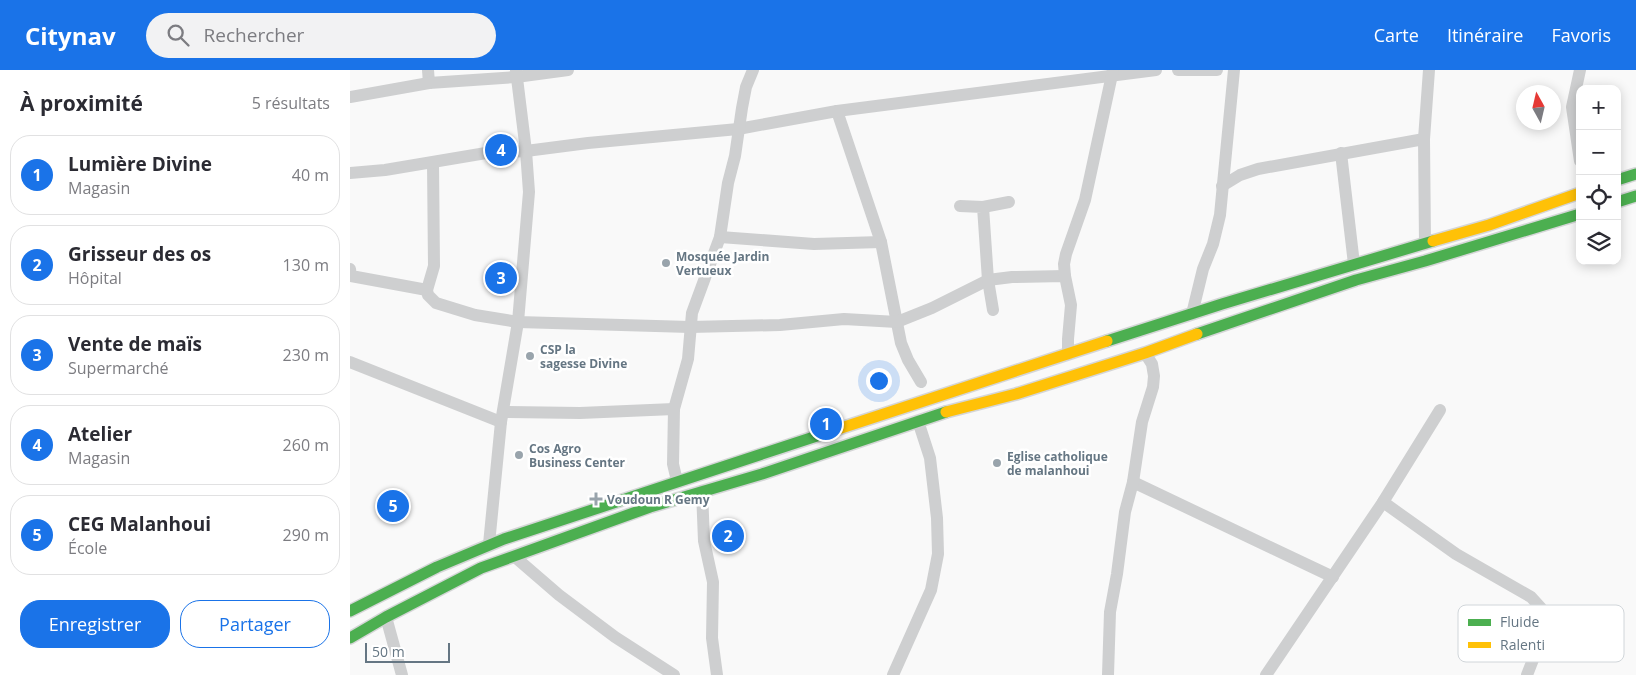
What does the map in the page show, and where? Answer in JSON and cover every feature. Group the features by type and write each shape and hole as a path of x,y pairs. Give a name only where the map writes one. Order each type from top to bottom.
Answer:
{"main road":[{"path":"1621,179 1636,174"},
{"path":"350,611 445,562 489,544 676,481 1192,314 1489,225 1576,194"},
{"path":"1621,201 1636,196"},
{"path":"350,638 462,576 650,507 818,456 918,421 1016,394 1146,354 1187,337 1356,280 1576,215"}],"street":[{"path":"428,70 429,83"},
{"path":"350,96 429,83 568,70"},
{"path":"676,481 673,464 674,409 688,359 692,313 720,237 746,87 753,70"},
{"path":"350,172 385,170 486,153 526,151 588,143 738,129 837,111 1113,72 1156,70"},
{"path":"1178,70 1218,70"},
{"path":"1192,314 1203,268 1220,215 1234,70"},
{"path":"1425,244 1424,139 1429,70"},
{"path":"1576,134 1572,106 1580,70"},
{"path":"1068,354 1071,305 1064,264 1085,200 1113,72"},
{"path":"489,544 503,417 518,322 530,192 516,74"},
{"path":"837,111 881,242 901,343 920,382"},
{"path":"1222,186 1240,175 1258,169 1424,139"},
{"path":"1341,153 1354,264"},
{"path":"433,163 434,266 427,290 431,299 436,303 475,315 518,322 690,327 780,325 844,319 896,322 932,308 988,280 1012,277 1065,276"},
{"path":"960,206 983,207 1009,202"},
{"path":"983,207 988,280 993,310"},
{"path":"720,237 814,244 881,242"},
{"path":"350,274 427,290"},
{"path":"1108,675 1110,612 1125,512 1133,482 1142,422 1153,387 1152,364 1146,354"},
{"path":"350,362 503,417 674,409"},
{"path":"1266,675 1383,502 1440,410"},
{"path":"893,675 931,590 938,554 937,518 930,458 918,421"},
{"path":"1133,482 1333,577"},
{"path":"702,491 704,541 713,582 712,638 717,675"},
{"path":"1383,502 1456,554 1531,597 1538,605"},
{"path":"515,557 559,596 615,638 674,675"},
{"path":"386,617 402,675"},
{"path":"1527,675 1532,662"}],"traffic: fast":[{"path":"1621,179 1636,174"},
{"path":"1621,201 1636,196"},
{"path":"1197,334 1356,280 1576,215"},
{"path":"1107,341 1222,304 1433,241"},
{"path":"350,638 386,617 481,568 650,507 762,474 946,412"},
{"path":"350,611 437,567 504,539 829,432"}],"traffic: slow":[{"path":"1433,241 1489,225 1576,194"},
{"path":"946,412 1016,394 1145,353 1197,334"},
{"path":"829,432 1107,341"}],"place":[{"name":"Atelier","path":"501,150"},
{"name":"Mosquée Jardin Vertueux","path":"666,263"},
{"name":"Vente de maïs","path":"501,278"},
{"name":"CSP la sagesse Divine","path":"530,356"},
{"name":"Lumière Divine","path":"826,424"},
{"name":"Cos Agro Business Center","path":"519,455"},
{"name":"Eglise catholique de malanhoui","path":"997,463"},
{"name":"Voudoun R Gemy","path":"596,499"},
{"name":"CEG Malanhoui","path":"393,506"},
{"name":"Grisseur des os","path":"728,536"}]}
